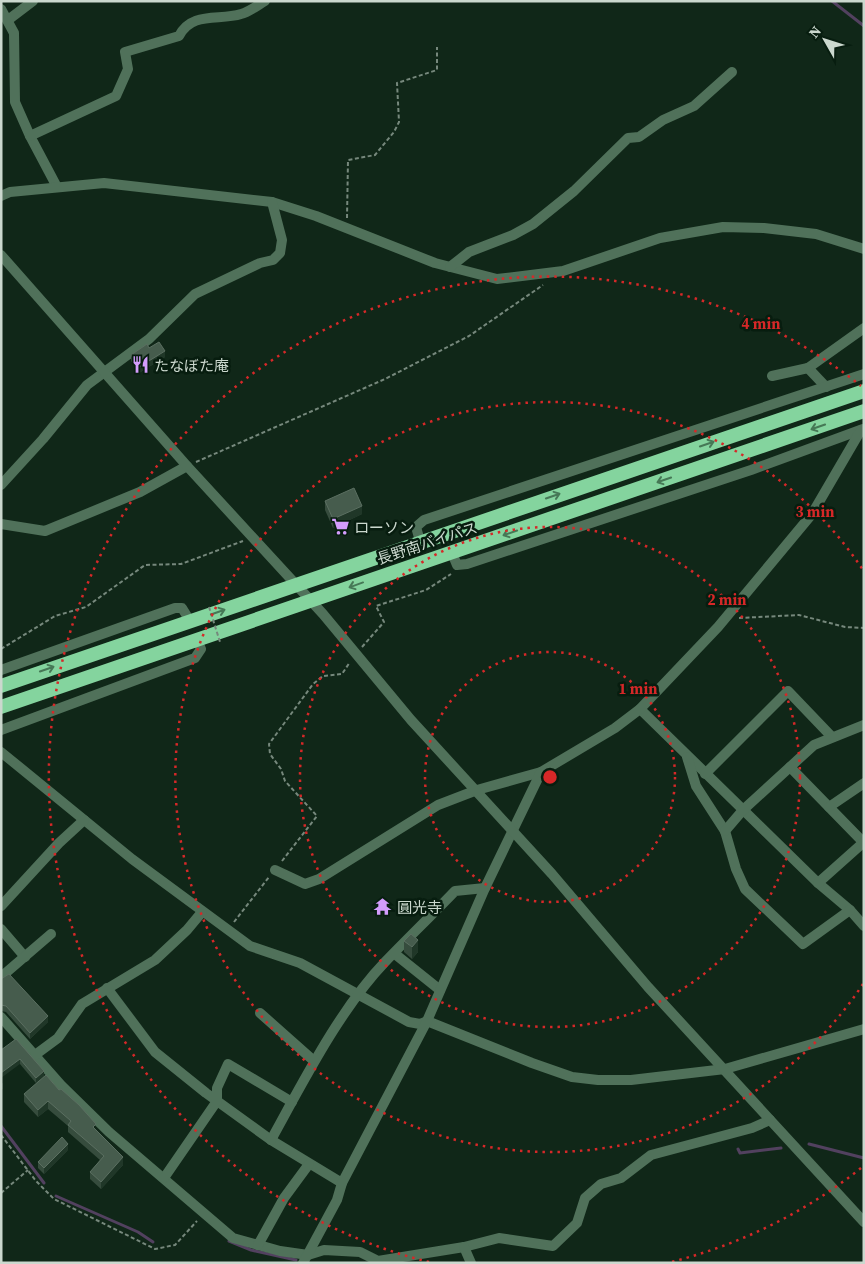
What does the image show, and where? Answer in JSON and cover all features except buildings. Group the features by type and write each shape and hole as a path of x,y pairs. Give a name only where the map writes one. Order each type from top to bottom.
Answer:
{"highway":[{"name":"長野南バイパス","path":"1,686 420,541 864,391"},
{"name":"長野南バイパス","path":"1,707 310,601 454,559 745,452 864,411"}],"street":[{"path":"8,20 34,1"},
{"path":"30,136 116,96 128,69 125,52 179,36 184,26 195,20 242,14 265,1"},
{"path":"1,8 14,33 16,102 30,136 58,186"},
{"path":"450,267 468,252 513,235 533,224 574,191 628,138 639,137 663,120 694,106 732,72"},
{"path":"1,196 10,192 58,186 104,184 272,202 346,227 435,263 497,279 535,276 563,271 660,238 723,228 764,228 816,234 864,249"},
{"path":"1,485 43,440 88,385 104,371 149,339 195,294 260,263 273,260 280,253 282,240 272,202"},
{"path":"1,255 187,466 296,585 411,720 477,790 648,987 864,1222"},
{"path":"772,376 808,368 864,325"},
{"path":"808,368 826,387"},
{"path":"420,541 416,527 424,520 864,374"},
{"path":"732,418 737,434"},
{"path":"454,559 467,564 751,470 862,429"},
{"path":"275,870 305,884 319,879 438,805 477,790 541,772 616,728 640,709 726,618 812,514 862,429"},
{"path":"745,452 751,470"},
{"path":"1,524 45,531 140,492 187,466"},
{"path":"1,670 175,608 182,608 190,622"},
{"path":"1,730 195,658 201,649 197,640"},
{"path":"705,774 788,691 832,737"},
{"path":"640,709 818,883 850,910 864,926"},
{"path":"725,830 743,810 814,745 864,725"},
{"path":"1,752 132,859 250,946 300,964 408,1022 420,1024 427,1021 572,1077 598,1080 631,1080 725,1069 864,1029"},
{"path":"686,754 696,786 725,830 736,869 746,889 803,944 850,910"},
{"path":"790,767 863,843 818,883"},
{"path":"305,1259 337,1200 342,1183 427,1021 485,888 514,832 541,772"},
{"path":"829,807 864,783"},
{"path":"1,906 59,843 84,820"},
{"path":"271,1140 314,1062 359,995 385,962 395,954 455,891 485,888"},
{"path":"35,1055 58,1038 82,1004 155,960 187,930 202,912"},
{"path":"1,929 25,957"},
{"path":"1,977 50,934"},
{"path":"395,954 440,990"},
{"path":"107,988 155,1052 217,1101 271,1140 342,1183"},
{"path":"260,1013 314,1062"},
{"path":"1,1018 61,1085 109,1132 233,1238 305,1259 324,1250 360,1252 378,1261 464,1247 499,1238 553,1246 577,1222 585,1198 601,1184 621,1178 651,1155 752,1128 770,1120"},
{"path":"164,1178 217,1101 217,1088 228,1064 292,1102"},
{"path":"258,1245 284,1198 309,1164"},
{"path":"464,1247 471,1263"}],"path":[{"path":"346,227 348,160 375,155 382,148 399,122 397,82 437,70 437,47"},
{"path":"187,466 385,379 469,336 547,282"},
{"path":"1,650 56,616 86,607 145,565 181,564 252,538"},
{"path":"228,930 317,816 285,781 282,770 270,754 269,744 313,684 323,676 342,674 355,655 384,622 376,606 426,590 449,577 454,559"},
{"path":"209,607 220,642"},
{"path":"726,618 799,615 845,627 864,628"},
{"path":"1,1135 28,1170 54,1199 155,1249 175,1245 203,1214"},
{"path":"1,1193 28,1170"}],"waterway":[{"path":"832,1 864,26"},
{"path":"1,1126 44,1183"},
{"path":"809,1144 864,1158"},
{"path":"738,1149 740,1153 781,1148"},
{"path":"56,1196 138,1232 153,1242"},
{"path":"229,1241 251,1250 296,1260"}],"place":[{"name":"たなぼた庵","path":"140,365"},
{"name":"ローソン","path":"340,527"},
{"name":"圓光寺","path":"383,907"}]}
